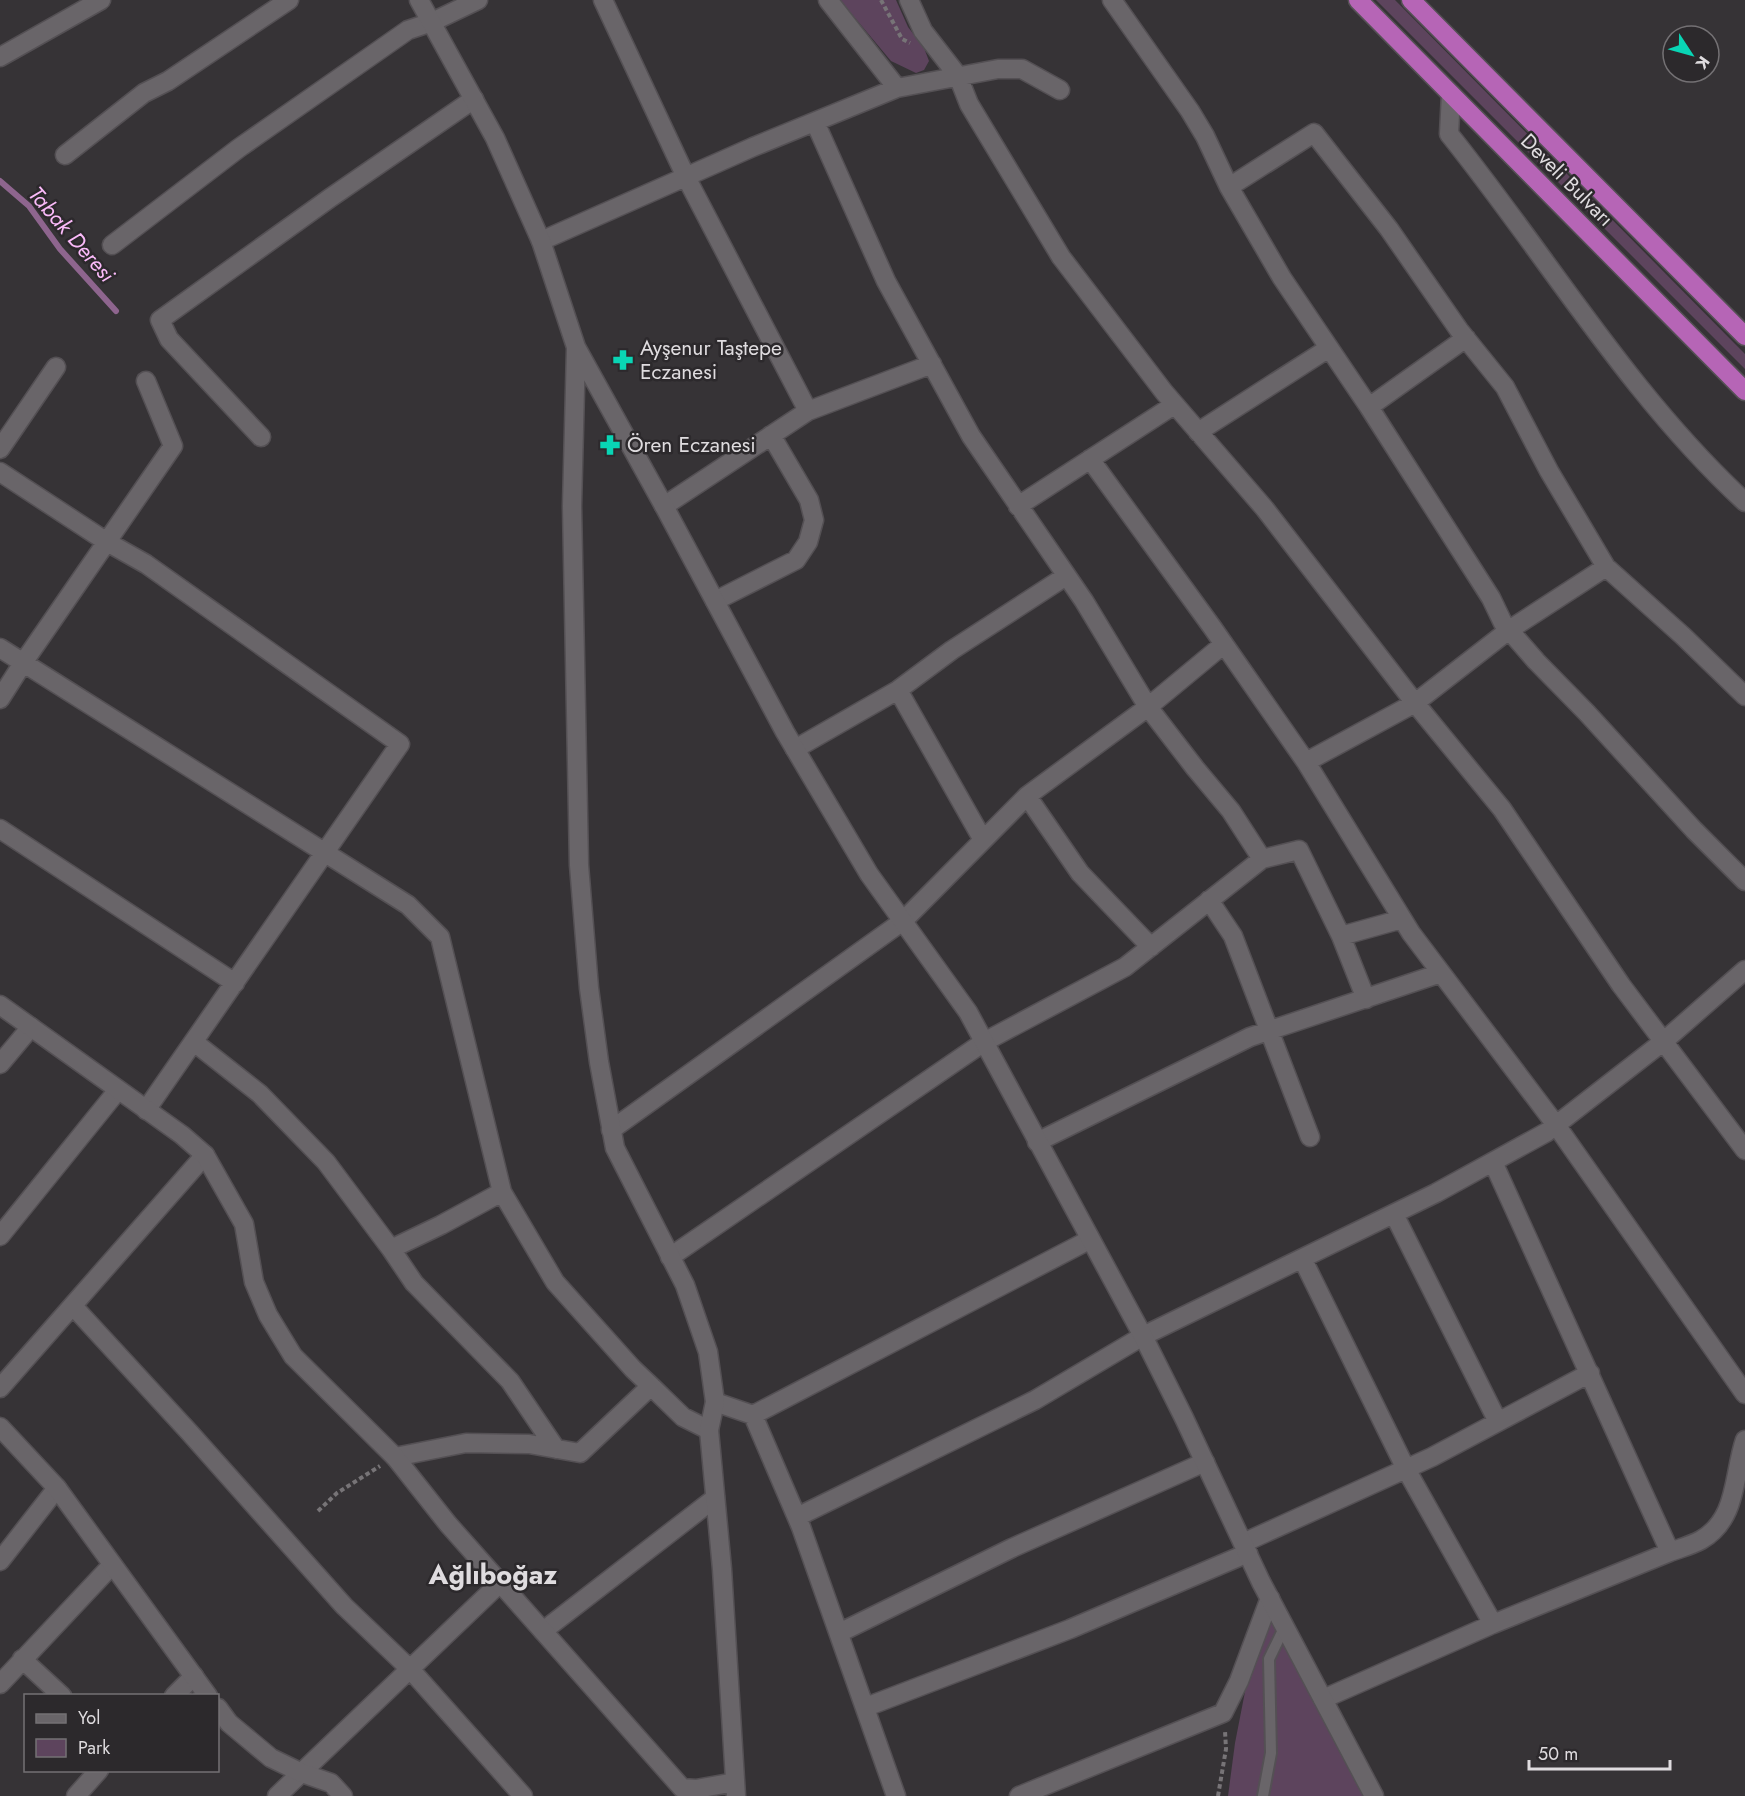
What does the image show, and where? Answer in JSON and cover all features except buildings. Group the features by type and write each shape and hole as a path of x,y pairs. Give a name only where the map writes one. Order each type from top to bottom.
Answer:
{"highway":[{"name":"Develi Bulvarı","path":"1358,0 1745,391"},
{"name":"Develi Bulvarı","path":"1411,0 1745,336"}],"street":[{"path":"0,57 101,0"},
{"path":"65,155 144,93 168,81 290,0"},
{"path":"419,0 495,138 541,241 576,347 795,749 869,874 968,1012 1089,1240 1143,1336 1270,1598 1374,1796"},
{"path":"112,245 239,148 408,30 432,22 478,0"},
{"path":"603,0 686,177 808,411"},
{"path":"828,0 897,88"},
{"path":"909,0 923,31 958,76 969,104 1061,257 1174,405 1265,509 1415,703 1502,809 1622,985 1745,1150"},
{"path":"1112,0 1190,111 1205,136 1229,187 1282,278 1369,406 1491,598 1503,623 1694,830 1745,881"},
{"path":"541,241 897,88 999,69 1022,69 1060,90"},
{"path":"1451,94 1449,134 1496,193 1624,369 1716,476 1745,502"},
{"path":"261,436 169,339 160,320 330,198 474,99"},
{"path":"815,122 886,281 971,436 1066,576 1148,708 1231,811 1262,859"},
{"path":"1229,187 1314,133 1389,229 1466,338 1505,387 1550,471 1606,567 1683,636 1745,696"},
{"path":"1369,406 1466,338"},
{"path":"0,1005 205,1155 244,1224 254,1282 268,1315 293,1356 395,1457 448,1524 543,1631 676,1792 696,1789 736,1789 722,1569 709,1430 715,1402 708,1352 685,1285 615,1148 599,1062 590,988 579,865 572,506 576,347"},
{"path":"1198,432 1329,348"},
{"path":"664,506 808,411 932,364"},
{"path":"0,449 56,367"},
{"path":"0,699 173,446 146,381"},
{"path":"1018,506 1174,405"},
{"path":"715,601 796,560 808,542 814,520 810,500 771,435"},
{"path":"1090,459 1224,644 1305,762 1402,919 1556,1125 1745,1394"},
{"path":"0,472 107,543 146,564 400,744 146,1110"},
{"path":"1305,762 1415,703 1509,630 1606,567"},
{"path":"795,749 898,690 952,650 1066,576"},
{"path":"611,1130 903,921 1027,796 1148,708 1224,644"},
{"path":"0,648 408,905 425,920 440,938 502,1192 555,1282 651,1386 683,1417 709,1430"},
{"path":"898,690 983,840"},
{"path":"1027,796 1080,873 1151,946"},
{"path":"0,829 235,983"},
{"path":"670,1257 984,1042 1125,967 1262,859 1299,850 1341,936 1366,999"},
{"path":"1209,900 1233,936 1310,1137"},
{"path":"1341,936 1402,919"},
{"path":"797,1517 1035,1400 1143,1336 1394,1214 1556,1125 1664,1041 1745,970"},
{"path":"1037,1142 1250,1037 1441,973"},
{"path":"0,1064 31,1027"},
{"path":"194,1042 260,1094 326,1162 414,1283 510,1381 556,1449"},
{"path":"0,1236 118,1090"},
{"path":"0,1389 205,1155"},
{"path":"1493,1161 1670,1552"},
{"path":"391,1249 502,1192"},
{"path":"1394,1214 1498,1422"},
{"path":"715,1402 753,1415 1089,1240"},
{"path":"1303,1260 1406,1469 1493,1624"},
{"path":"73,1306 344,1606 410,1669 523,1796"},
{"path":"866,1707 1070,1629 1246,1548 1406,1469 1590,1373"},
{"path":"395,1457 466,1443 529,1444 580,1453 651,1386"},
{"path":"753,1415 797,1517 896,1796"},
{"path":"0,1427 57,1488 207,1694"},
{"path":"1323,1699 1493,1624 1702,1540 1723,1519 1732,1500 1745,1440"},
{"path":"839,1633 1012,1548 1205,1462"},
{"path":"0,1561 57,1488"},
{"path":"543,1631 715,1498"},
{"path":"0,1684 112,1565"},
{"path":"277,1796 500,1583"},
{"path":"1019,1796 1223,1713 1239,1681 1270,1598"},
{"path":"22,1659 61,1694"},
{"path":"175,1694 194,1676"},
{"path":"219,1709 229,1723 272,1758 302,1773 332,1783 343,1796"},
{"path":"76,1796 97,1772"}],"lane":[{"path":"1263,1796 1271,1754 1269,1659 1285,1626"}],"path":[{"path":"318,1511 337,1493 395,1457"},
{"path":"1218,1796 1226,1749 1223,1713"}],"green space":[{"path":"840,0 896,0 908,27 924,48 929,61 924,70 916,73 891,61"},
{"path":"1376,0 1395,0 1745,354 1745,369"},
{"path":"1271,1620 1364,1796 1228,1796 1235,1743 1251,1661"}],"waterway":[{"name":"Tabak Deresi","path":"0,181 29,206 60,249 116,311"}],"place":[{"name":"Ayşenur Taştepe Eczanesi","path":"623,360"},
{"name":"Ören Eczanesi","path":"610,445"}],"district":[{"name":"Ağlıboğaz","path":"493,1575"}]}
